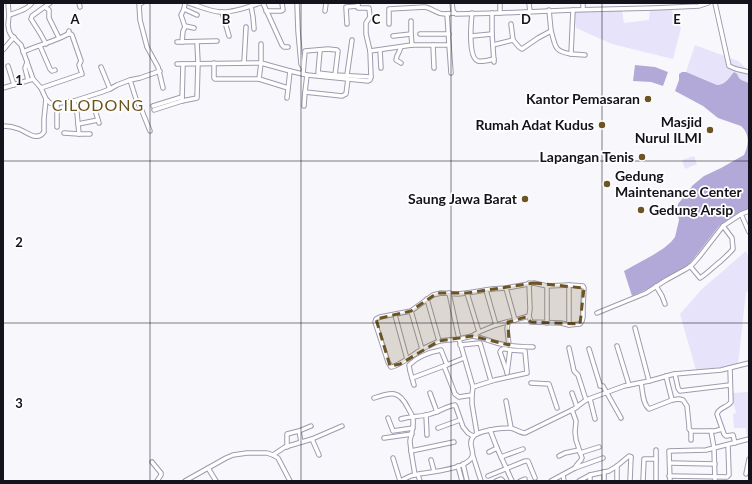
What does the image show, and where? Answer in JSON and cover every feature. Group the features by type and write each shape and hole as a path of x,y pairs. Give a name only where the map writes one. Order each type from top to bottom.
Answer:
{"street":[{"path":"8,3 7,18 10,33 20,43 33,79 41,88 46,99 50,103 57,104 74,101 110,89 130,80 160,71"},
{"path":"7,18 30,6 32,3"},
{"path":"46,44 31,19 32,16 50,3"},
{"path":"182,42 184,26 181,15 184,10 185,3"},
{"path":"189,3 222,12 260,3"},
{"path":"263,3 282,45 284,47 288,47"},
{"path":"266,11 282,11 282,3"},
{"path":"297,3 301,64 305,74 304,106"},
{"path":"325,11 326,3"},
{"path":"452,3 454,13"},
{"path":"500,3 500,13"},
{"path":"529,3 530,12"},
{"path":"583,3 583,9"},
{"path":"614,3 614,9"},
{"path":"639,3 639,8"},
{"path":"654,3 654,8"},
{"path":"389,24 388,8 425,7 442,15 454,13 472,14 549,10 699,6 708,3"},
{"path":"715,3 730,66 749,72"},
{"path":"140,4 140,20 147,47 160,71 163,88"},
{"path":"177,64 261,63 305,74 371,77 370,51 366,29 366,23 370,17 369,8 358,8 358,4 346,7 347,24"},
{"path":"251,6 254,29"},
{"path":"45,7 48,10 49,18 59,38"},
{"path":"184,10 197,15"},
{"path":"549,10 551,31 558,49 571,54 585,55"},
{"path":"571,54 573,10"},
{"path":"222,12 229,36"},
{"path":"472,14 472,52 475,58 480,62 494,61 492,13"},
{"path":"447,14 451,73"},
{"path":"411,21 412,45"},
{"path":"512,24 513,40 519,47 522,48 551,31"},
{"path":"184,26 194,28"},
{"path":"244,63 246,27"},
{"path":"23,52 46,44 69,32 72,35 82,61 79,64 82,75 41,88"},
{"path":"393,36 411,34"},
{"path":"420,34 449,34"},
{"path":"471,36 492,34"},
{"path":"3,50 14,37"},
{"path":"305,92 342,96 346,94 352,40"},
{"path":"493,45 513,40"},
{"path":"177,42 217,41"},
{"path":"154,108 182,99 197,98 197,42"},
{"path":"259,79 261,44"},
{"path":"370,51 412,45 449,45"},
{"path":"433,45 434,68"},
{"path":"40,46 50,69 52,71 55,70"},
{"path":"401,47 396,60 401,63"},
{"path":"303,67 305,51 328,49 338,51 336,75"},
{"path":"320,50 318,73 348,77"},
{"path":"380,50 381,68"},
{"path":"27,62 25,68 28,80"},
{"path":"214,63 215,79 259,79 288,88"},
{"path":"182,99 183,64"},
{"path":"8,66 14,85"},
{"path":"101,67 110,89"},
{"path":"287,98 290,71"},
{"path":"3,88 33,79"},
{"path":"130,80 136,100 150,131"},
{"path":"3,126 19,129 28,135 34,136 44,134 46,99"},
{"path":"74,101 79,134"},
{"path":"57,104 57,127"},
{"path":"78,124 99,121 95,110"},
{"path":"64,133 90,134"},
{"path":"597,313 646,293 690,266 699,257 723,226 741,214 749,211"},
{"path":"741,214 749,232"},
{"path":"690,266 700,278 710,272 733,249 732,238 723,226"},
{"path":"529,316 496,325 472,336 439,341 422,349 393,367 390,366 375,322 376,319 380,317 411,311 436,293 468,294 486,290 506,288 530,283 534,283 547,286 583,286 582,323 579,325 569,325 531,322 529,316 530,283"},
{"path":"569,285 569,325"},
{"path":"547,286 547,323"},
{"path":"656,286 665,304"},
{"path":"506,288 515,320"},
{"path":"486,290 496,325"},
{"path":"449,293 458,339 473,387 472,404 475,435 471,442 473,456 481,481"},
{"path":"468,294 479,332"},
{"path":"427,299 439,341"},
{"path":"411,311 422,349"},
{"path":"395,315 407,359"},
{"path":"508,322 507,329 509,345"},
{"path":"635,328 649,381"},
{"path":"472,336 496,343 533,347"},
{"path":"460,345 480,343 491,381"},
{"path":"617,346 629,385"},
{"path":"569,348 574,371 578,375 594,419"},
{"path":"590,349 600,385 604,386 608,392 621,418"},
{"path":"414,385 409,365 417,358 431,352 442,350 455,394 458,397 472,395"},
{"path":"473,387 508,375 526,373 525,351 501,350 500,352 508,375"},
{"path":"508,375 510,350"},
{"path":"412,378 464,358"},
{"path":"401,419 426,415 455,405 460,420 466,431 475,435 490,430 507,428 525,433 572,410 588,400 617,388 675,374 730,368 749,362"},
{"path":"730,368 730,403 717,414 725,435 733,435 735,443"},
{"path":"675,374 680,391 730,385"},
{"path":"666,376 672,400"},
{"path":"531,383 549,384 557,408"},
{"path":"641,383 644,400 649,409 672,400 682,400 687,406 691,440"},
{"path":"430,392 437,412"},
{"path":"572,393 577,407"},
{"path":"374,398 386,394 397,394 400,395 406,405 412,417 412,434 410,441 411,451 420,481"},
{"path":"506,400 511,428"},
{"path":"551,481 575,467 582,458 575,432 576,421 572,410"},
{"path":"426,415 426,435"},
{"path":"388,418 393,432 412,428"},
{"path":"438,428 460,420"},
{"path":"288,446 287,434 311,426"},
{"path":"274,455 288,446 312,439 342,426"},
{"path":"691,431 715,431 722,429"},
{"path":"490,430 512,481"},
{"path":"299,431 301,442"},
{"path":"711,431 715,464 715,479"},
{"path":"384,438 412,434"},
{"path":"312,439 319,455"},
{"path":"670,481 669,451 706,450 713,445 728,445 749,440"},
{"path":"411,451 454,442"},
{"path":"669,476 715,479 728,476 728,445"},
{"path":"559,456 565,453 580,452 599,447"},
{"path":"489,452 497,448"},
{"path":"501,457 523,449"},
{"path":"656,450 656,481"},
{"path":"185,481 230,456 241,453 267,453 274,455 280,462 290,481"},
{"path":"393,458 400,481 417,475 458,466 468,462 473,456"},
{"path":"579,481 590,475 604,472 617,466 630,456 630,481"},
{"path":"575,467 603,458"},
{"path":"643,481 644,459 656,459"},
{"path":"746,474 749,459"},
{"path":"431,460 434,471"},
{"path":"488,476 528,461 535,478"},
{"path":"152,462 161,473 157,481"},
{"path":"670,463 715,464"},
{"path":"463,464 467,481"},
{"path":"458,466 462,481"},
{"path":"617,466 617,481"},
{"path":"208,468 216,481"},
{"path":"604,472 604,481"},
{"path":"563,475 564,481"},
{"path":"590,475 590,481"},
{"path":"496,481 501,479 503,481"},
{"path":"520,481 525,479"}],"highlighted area":[{"path":"534,283 584,288 580,324 531,322 526,317 508,322 509,345 472,336 439,341 400,364 390,366 376,319 411,311 437,293 467,293"}],"shaded area":[{"path":"650,8 671,9 681,28 673,59 612,44 576,28 574,12 622,10 624,23 649,20"},
{"path":"695,45 738,61 749,71 749,83 740,79 734,72 724,82 717,85 686,72"},
{"path":"635,65 655,67 668,72 663,86 651,82 633,81"},
{"path":"686,72 720,85 729,79 734,72 739,78 749,83 749,209 732,217 719,226 692,261 679,272 672,277 632,296 624,271 653,255 671,242 675,237 679,220 677,209 678,204 693,185 704,176 744,155 747,147 748,140 746,132 741,126 718,118 703,106 675,91 679,80 679,74"},
{"path":"694,156 697,164 685,169 682,160"},
{"path":"746,251 749,258 749,291 746,292 738,365 696,370 680,314 702,289"},
{"path":"749,392 749,438 747,438 746,428 734,428 733,414 736,413 731,393"}],"place":[{"name":"Kantor Pemasaran","path":"648,99"},
{"name":"Rumah Adat Kudus","path":"602,125"},
{"name":"Masjid Nurul ILMI","path":"710,130"},
{"name":"Lapangan Tenis","path":"642,157"},
{"name":"Gedung Maintenance Center","path":"607,184"},
{"name":"Saung Jawa Barat","path":"525,199"},
{"name":"Gedung Arsip","path":"641,210"}],"district":[{"name":"CILODONG","path":"98,105"}]}
